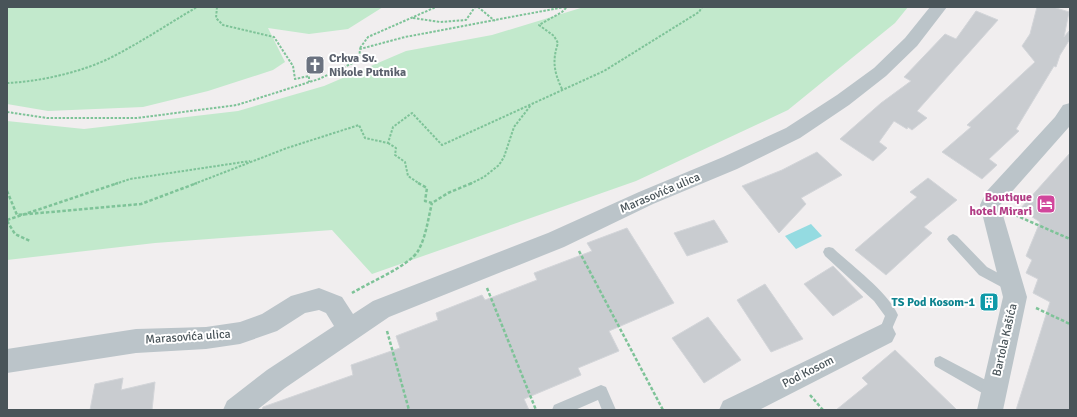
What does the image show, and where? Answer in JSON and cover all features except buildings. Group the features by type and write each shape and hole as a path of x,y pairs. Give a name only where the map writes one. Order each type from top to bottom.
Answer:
{"street":[{"name":"Marasovića ulica","path":"236,410 276,379 381,309 480,271 569,233 646,198 730,164 793,133 843,100 880,72 911,42 939,7"},
{"name":"Bartola Kašića","path":"992,401 1015,297 990,205 993,198 1062,122 1070,110"},
{"name":"Marasovića ulica","path":"7,361 136,341 206,338 240,333 269,323 299,304 319,299 334,305"},
{"path":"334,305 349,329"},
{"name":"Pod Kosom","path":"732,410 884,334"}],"lane":[{"path":"953,239 983,272 1012,286"},
{"path":"829,252 878,297 892,315 884,334"},
{"path":"940,362 992,401"},
{"path":"559,410 601,392 609,410"}],"path":[{"path":"7,83 30,82 110,58 197,7"},
{"path":"217,7 216,18 223,25 274,37 293,66 295,79 309,76 308,82"},
{"path":"7,112 46,118 137,118 237,105 319,79 359,60 360,49 368,37 436,7"},
{"path":"413,18 440,22 466,20 475,7"},
{"path":"478,7 495,21"},
{"path":"360,49 405,37 564,7"},
{"path":"562,89 553,70 555,51 558,43 553,33 539,25 562,12 567,7"},
{"path":"388,143 394,127 412,113 442,145 604,71 699,12 702,7"},
{"path":"17,215 141,204 287,148 359,125 365,138 388,143 396,148 394,155 405,162 408,176 427,188 425,201 432,203 453,191 477,182 500,164 506,152 514,127 533,103"},
{"path":"30,241 15,234 7,221 17,215 130,179 256,160"},
{"path":"7,191 17,215"},
{"path":"334,305 416,254 425,233 432,203"},
{"path":"1029,221 1070,239"},
{"path":"569,233 663,410"},
{"path":"487,289 536,410"},
{"path":"1033,306 1070,324"},
{"path":"390,339 409,410"},
{"path":"818,405 823,410"}],"green space":[{"path":"7,7 383,7 348,29 309,34 268,28 285,62 273,70 208,91 143,107 48,111 7,104"},
{"path":"584,7 908,7 895,23 788,110 636,181 372,274 332,230 155,243 7,260 7,121 84,129 238,111 324,86 406,51 492,35"}],"water":[{"path":"811,224 822,236 796,249 785,236"}],"place":[{"name":"Crkva Sv. Nikole Putnika","path":"315,65"},
{"name":"Boutique hotel Mirari","path":"1046,204"},
{"name":"TS Pod Kosom-1","path":"989,302"}]}
